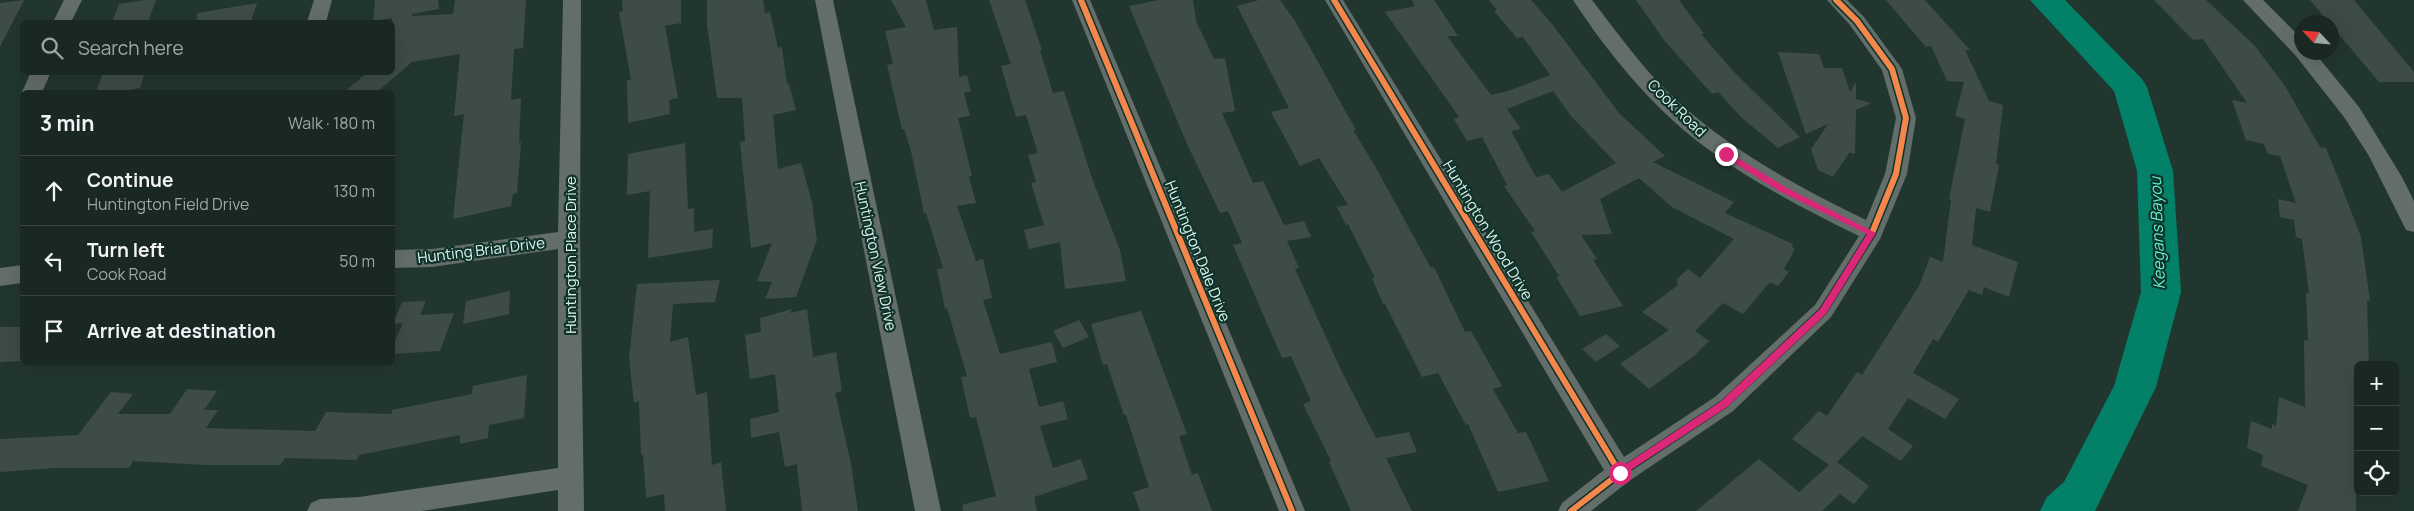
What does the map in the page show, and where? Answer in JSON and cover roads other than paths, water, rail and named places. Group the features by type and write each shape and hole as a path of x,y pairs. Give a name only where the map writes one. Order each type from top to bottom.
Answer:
{"street":[{"path":"63,20 73,0"},
{"path":"317,20 322,0"},
{"name":"Huntington Place Drive","path":"571,511 569,240 572,0"},
{"name":"Huntington View Drive","path":"824,0 928,511"},
{"name":"Huntington Dale Drive","path":"1081,0 1292,511"},
{"name":"Huntington Wood Drive","path":"1334,0 1620,473"},
{"name":"Cook Road","path":"1582,0 1658,95 1726,154 1784,190 1872,233"},
{"path":"1571,511 1620,473 1724,404 1823,311 1872,233 1896,174 1906,118 1892,69 1857,21 1836,0"},
{"path":"2252,0 2294,44"},
{"path":"2310,60 2324,75 2376,148 2414,224"},
{"path":"33,90 40,75"},
{"name":"Hunting Briar Drive","path":"395,259 432,258 569,240"},
{"path":"0,277 20,274"},
{"path":"320,511 359,509 571,477"}],"waterway":[{"name":"Keegans Bayou","path":"2046,0 2068,20 2130,87 2155,171 2161,292 2135,387 2080,496 2063,511"}]}
